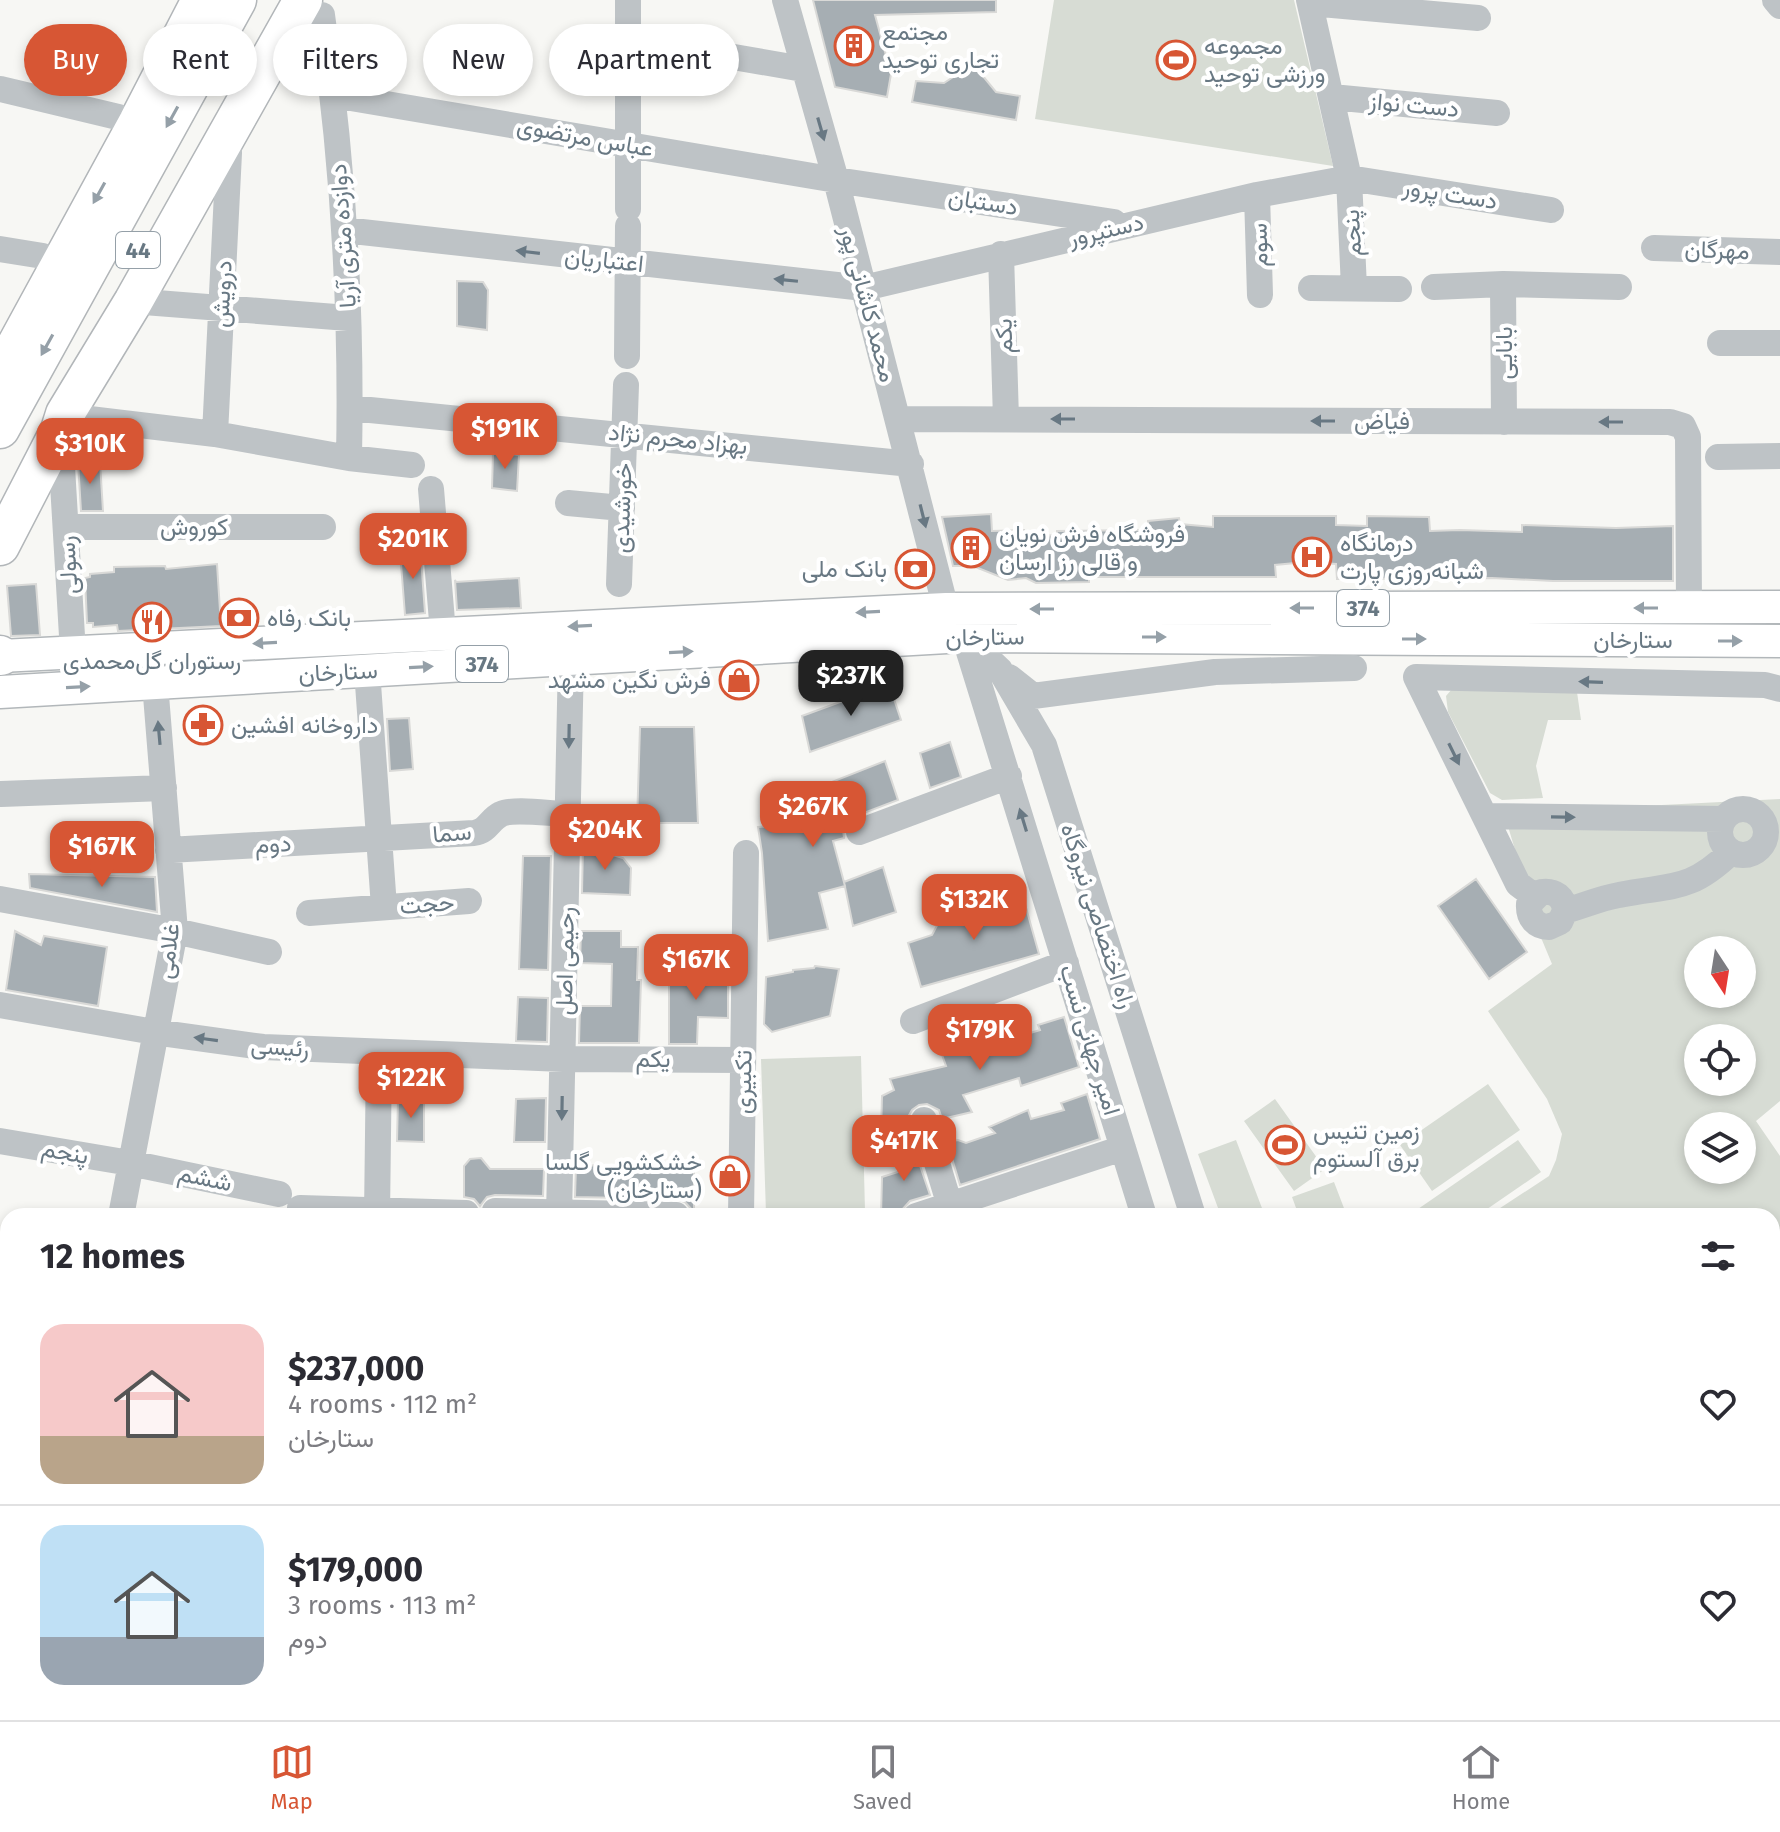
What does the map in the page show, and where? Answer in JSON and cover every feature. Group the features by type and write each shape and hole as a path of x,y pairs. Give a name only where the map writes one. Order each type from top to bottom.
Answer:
{"highway":[{"path":"0,375 201,0"},
{"name":"44","path":"0,429 237,0"},
{"name":"44","path":"0,499 275,0"},
{"path":"0,546 71,424 65,414 312,7"}],"main road":[{"name":"ستارخان","path":"0,665 73,653 946,609 1780,607"},
{"name":"ستارخان","path":"0,665 155,683 964,636 1780,641"}],"street":[{"path":"628,0 629,24"},
{"name":"محمد کاشانی پور","path":"785,0 836,180 946,609"},
{"path":"1775,0 1780,6"},
{"path":"1309,2 1478,18"},
{"name":"پنجم","path":"1309,2 1349,178 1354,288"},
{"path":"739,58 803,69"},
{"path":"0,89 118,117"},
{"name":"دوازده متری آریا","path":"333,96 348,318 349,458"},
{"name":"عباس مرتضوی","path":"339,96 836,180"},
{"path":"627,356 628,96"},
{"name":"دست نواز","path":"1332,97 1497,113"},
{"name":"درویش","path":"215,434 229,153"},
{"name":"دستپرور","path":"864,288 1257,195 1349,178"},
{"name":"دست پرور","path":"1349,178 1551,210"},
{"name":"دستبان","path":"836,180 1130,225"},
{"name":"سوم","path":"1257,195 1260,295"},
{"name":"اعتباریان","path":"344,230 864,288"},
{"name":"مهرگان","path":"1654,248 1780,252"},
{"path":"0,249 43,256"},
{"name":"یکم","path":"1001,254 1006,419"},
{"path":"1434,287 1503,284 1619,287"},
{"name":"بابایی","path":"1503,284 1504,422"},
{"name":"پنجم","path":"1311,288 1399,289"},
{"path":"144,302 348,318"},
{"path":"1720,343 1780,343"},
{"name":"خورشیدی","path":"619,584 626,385"},
{"name":"بهزاد محرم نژاد","path":"350,408 911,464"},
{"name":"فیاض","path":"898,419 1670,422 1683,426 1688,437 1689,607"},
{"path":"71,424 215,434 349,458 412,465"},
{"name":"رسولی","path":"71,424 66,527 73,653"},
{"path":"1718,457 1780,456"},
{"path":"431,489 443,633"},
{"path":"568,503 622,508"},
{"name":"کوروش","path":"66,527 323,527"},
{"name":"راه اختصاصی نیروگاه","path":"964,636 1000,670 1044,745 1190,1208"},
{"name":"امیر جهانی نسب","path":"964,636 1142,1208"},
{"name":"رحیمی اصل","path":"560,1208 571,658"},
{"path":"1000,670 1033,696 1215,672 1354,668"},
{"name":"حجت","path":"367,670 384,907"},
{"path":"1731,852 1713,869 1685,885 1616,895 1565,911 1562,900 1553,892 1541,892 1534,896 1518,884 1416,677 1765,685 1780,689"},
{"name":"غلامی","path":"122,1208 175,931 155,683"},
{"path":"859,832 1009,776"},
{"path":"1,794 164,788"},
{"path":"1743,808 1768,812 1765,825 1770,842 1747,854 1731,852 1721,841 1720,825 1735,810 1743,808"},
{"name":"سما","path":"377,839 481,832 508,812 568,814"},
{"path":"1485,816 1724,819"},
{"name":"دوم","path":"168,850 377,839"},
{"name":"تکبیری","path":"741,1208 746,853"},
{"path":"0,899 175,931 269,952"},
{"name":"حجت","path":"309,913 469,901"},
{"path":"913,1021 1066,963"},
{"name":"رئیسی","path":"0,1005 263,1047 563,1059"},
{"path":"377,1208 379,1053"},
{"name":"یکم","path":"563,1059 743,1060"},
{"path":"924,1120 950,1208"},
{"name":"پنجم","path":"0,1141 130,1163"},
{"path":"959,1208 1123,1148"},
{"name":"ششم","path":"130,1163 290,1201 341,1208"}],"shaded area":[{"name":"مجموعه ورزشی توحید","path":"1054,0 1294,0 1333,166 1035,119"},
{"path":"1452,689 1577,692 1581,720 1548,720 1536,766 1543,798 1502,800 1490,793 1448,712 1446,696"},
{"path":"1780,799 1780,1101 1756,1121 1780,1156 1780,1208 1500,1208 1549,1176 1562,1134 1547,1099 1488,1011 1552,964 1504,813"},
{"path":"861,1056 865,1208 766,1208 761,1059"},
{"path":"1488,1084 1520,1130 1432,1191 1400,1145"},
{"name":"زمین تنیس برق آلستوم","path":"1275,1099 1325,1169 1294,1191 1244,1121"},
{"name":"زمین تنیس برق آلستوم","path":"1236,1140 1262,1208 1218,1208 1198,1154"},
{"path":"1518,1140 1541,1172 1489,1208 1419,1208"},
{"name":"زمین تنیس برق آلستوم","path":"1334,1182 1344,1208 1296,1208 1292,1197"}],"building":[{"name":"مجتمع تجاری توحید","path":"813,0 996,0 996,12 875,15 891,74 887,97 835,87"},
{"path":"973,64 996,92 1020,96 1016,120 912,102 916,81 944,83"},
{"path":"457,281 483,282 488,290 487,330 457,326"},
{"path":"493,452 519,455 517,491 492,488"},
{"path":"78,462 100,462 103,511 81,511"},
{"path":"991,514 992,531 1024,530 1024,537 1057,535 1057,531 1148,530 1148,521 1179,518 1180,524 1213,527 1213,516 1336,516 1336,525 1367,526 1367,516 1429,517 1430,531 1522,532 1522,525 1673,526 1673,581 1337,579 1336,564 1306,562 1275,565 1276,577 1089,577 1089,582 1036,583 1026,578 1008,580 973,566 953,566 942,517"},
{"path":"416,544 420,544 425,613 405,615 400,551 416,549"},
{"path":"217,564 221,626 118,631 117,625 93,627 93,623 87,623 85,578 90,574 114,572 114,567 165,566 166,569"},
{"path":"519,578 521,608 457,610 455,580"},
{"path":"36,584 40,635 11,636 7,586"},
{"path":"889,684 901,720 810,752 802,716"},
{"path":"409,718 413,769 390,771 387,719"},
{"path":"640,727 694,727 698,823 637,823"},
{"path":"950,742 961,777 930,788 920,753"},
{"path":"885,761 898,800 853,817 843,829 844,838 833,841 845,886 819,893 828,929 768,941 758,827 770,826 768,806 823,803 819,787"},
{"path":"583,844 601,845 609,854 623,858 631,868 630,895 582,893"},
{"path":"523,856 551,856 548,970 519,969"},
{"path":"883,867 896,912 853,926 844,882"},
{"path":"29,874 155,877 157,912 30,888"},
{"path":"1476,879 1527,952 1489,979 1438,906"},
{"path":"1023,897 1039,954 921,987 908,943 932,935 941,918 958,910 958,907 972,903 985,911"},
{"path":"15,931 41,945 44,936 107,947 98,1006 6,990"},
{"path":"581,931 621,931 621,947 638,947 637,980 641,980 639,1043 579,1043 580,1006 611,1006 612,964 580,963"},
{"path":"815,966 839,969 830,1016 772,1032 764,1024 766,977"},
{"path":"699,968 728,968 728,1018 698,1017 697,1044 669,1044 669,974 699,975"},
{"path":"518,997 548,998 547,1042 516,1041"},
{"path":"1064,1017 1079,1067 1021,1086 1019,1078 963,1095 972,1112 942,1119 939,1110 927,1104 919,1105 903,1118 908,1131 890,1135 888,1128 881,1133 882,1096 894,1090 890,1079 946,1066 941,1052 1005,1032 1007,1040 1040,1030 1038,1025"},
{"path":"1087,1094 1100,1139 960,1185 947,1142 958,1140 966,1143 995,1133 989,1127 1028,1110 1031,1119 1064,1110 1061,1103"},
{"path":"398,1098 424,1099 424,1142 397,1141"},
{"path":"546,1098 545,1142 514,1142 516,1099"},
{"path":"910,1136 930,1195 910,1201 904,1208 881,1208 882,1177 901,1171 899,1163"},
{"path":"481,1158 490,1169 544,1169 543,1196 495,1195 487,1197 480,1206 474,1199 464,1197 464,1166 470,1159"},
{"path":"639,1164 667,1165 667,1168 694,1167 694,1208 676,1199 575,1197 576,1166 608,1165 608,1168 638,1169"}],"place":[{"name":"مجتمع تجاری توحید","path":"854,46"},
{"name":"مجموعه ورزشی توحید","path":"1176,60"},
{"name":"فروشگاه فرش نویان و قالی رز ارسان","path":"971,548"},
{"name":"درمانگاه شبانه‌روزی پارت","path":"1312,557"},
{"name":"بانک ملی","path":"915,569"},
{"name":"بانک رفاه","path":"239,618"},
{"name":"رستوران گل‌محمدی","path":"152,622"},
{"name":"فرش نگین مشهد","path":"739,680"},
{"name":"داروخانه افشین","path":"203,725"},
{"name":"زمین تنیس برق آلستوم","path":"1285,1145"},
{"name":"خشکشویی گلسا (ستارخان)","path":"730,1176"}]}
